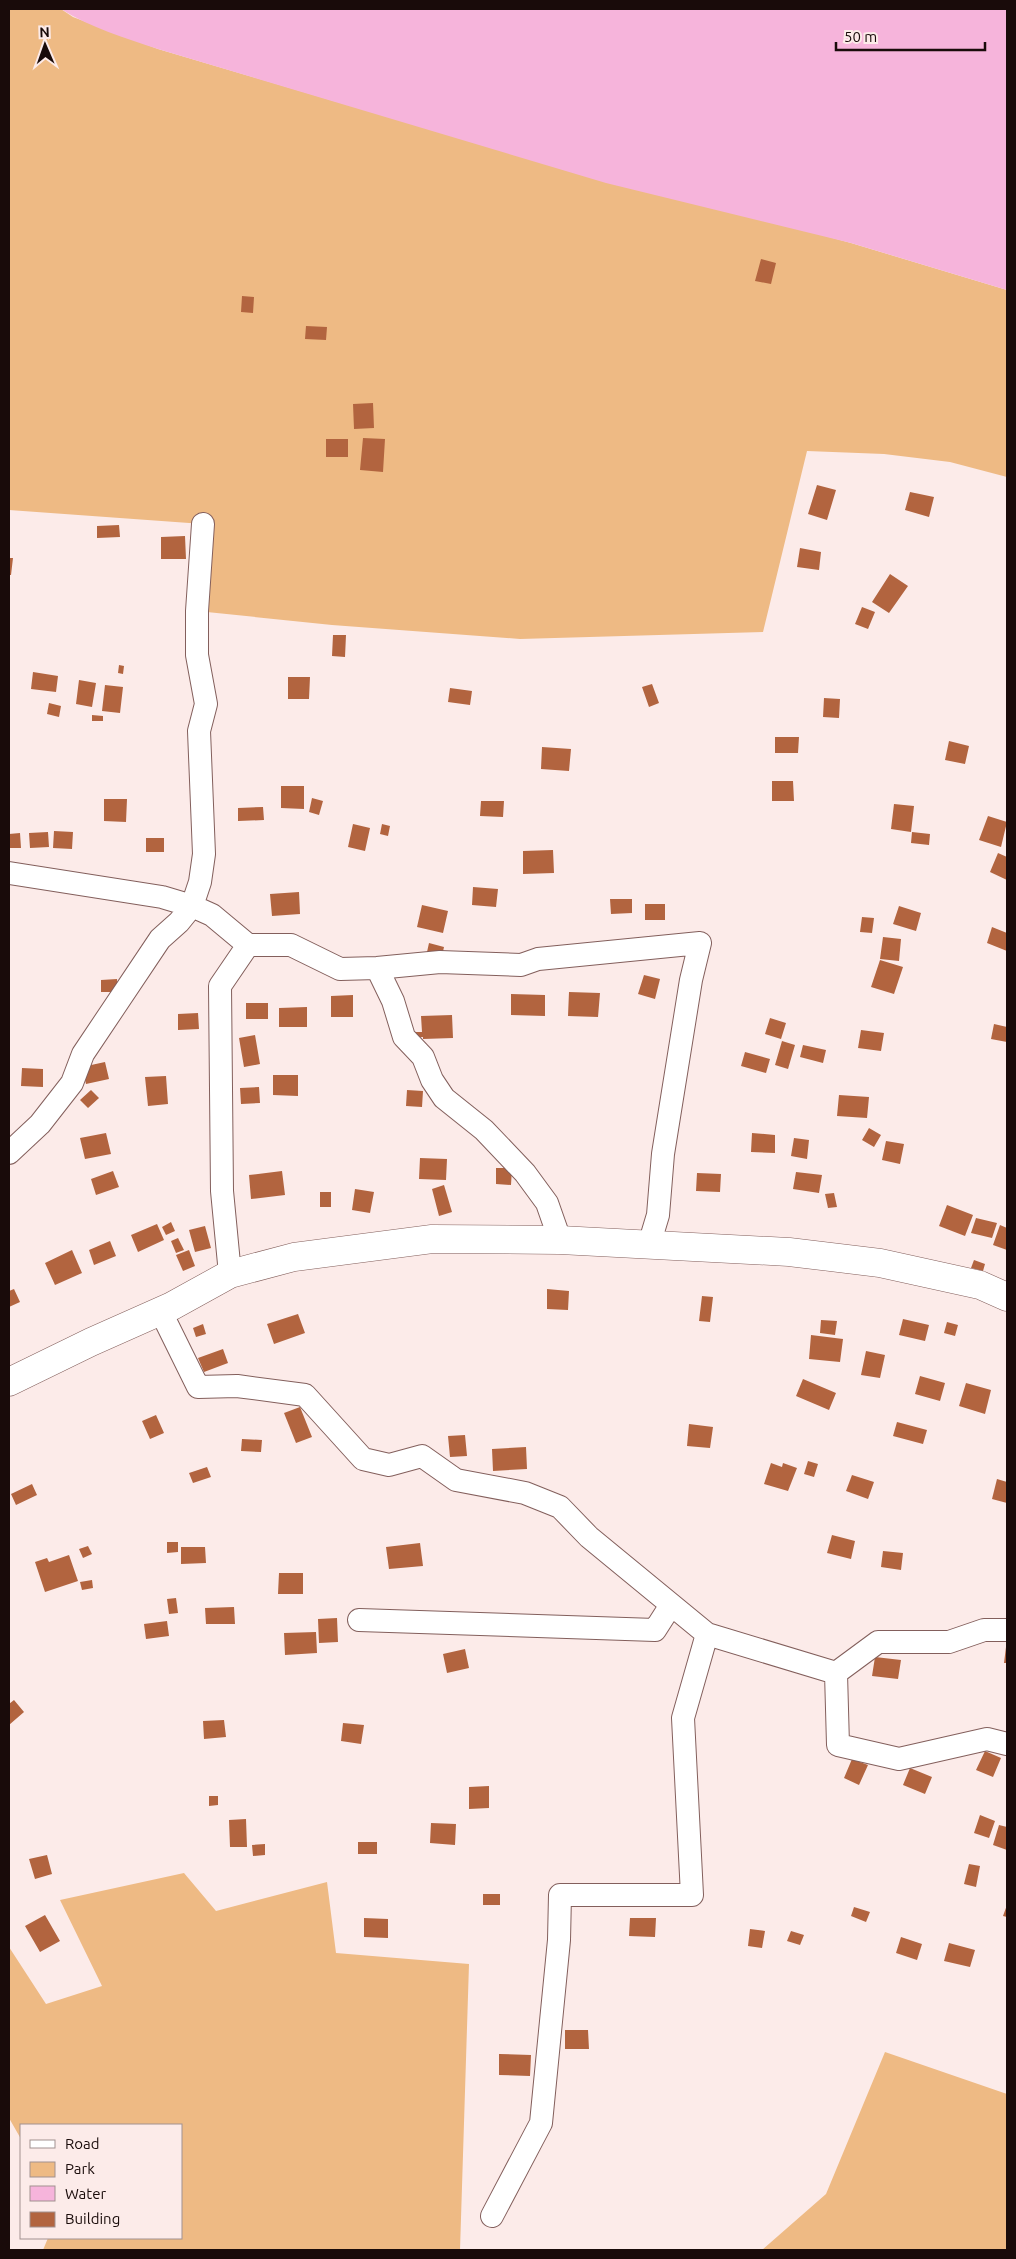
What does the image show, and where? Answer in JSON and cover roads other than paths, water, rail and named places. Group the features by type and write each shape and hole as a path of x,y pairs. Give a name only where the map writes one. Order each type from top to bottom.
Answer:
{"main road":[{"path":"9,1382 91,1342 161,1312 230,1274 294,1257 432,1239 560,1240 789,1252 880,1263 980,1285 1007,1297"}],"street":[{"path":"9,1153 40,1124 72,1082 83,1054 160,940 192,906 200,882 204,854 199,731 206,704 197,655 199,560 203,524"},
{"path":"9,873 162,897 192,906 212,915 248,945 291,945 340,969 377,968 440,962 521,965 538,960 700,943 691,980 663,1154 658,1215 649,1245"},
{"path":"230,1274 222,1191 220,986 248,945"},
{"path":"377,968 393,1001 404,1037 423,1057 432,1080 444,1098 484,1130 525,1172 547,1203 560,1240"},
{"path":"161,1312 198,1387 237,1386 305,1395 363,1459 389,1465 422,1456 456,1480 525,1493 560,1507 589,1537 707,1634 836,1673"},
{"path":"359,1620 655,1630 671,1605"},
{"path":"836,1673 878,1642 949,1642 984,1630 1007,1630"},
{"path":"492,2216 541,2123 559,1940 560,1895 692,1895 683,1718 707,1634"},
{"path":"836,1673 838,1745 899,1759 987,1740 1007,1744"}],"water":[{"path":"61,9 1007,9 1007,290 851,243 606,183 158,49 96,27"}]}
